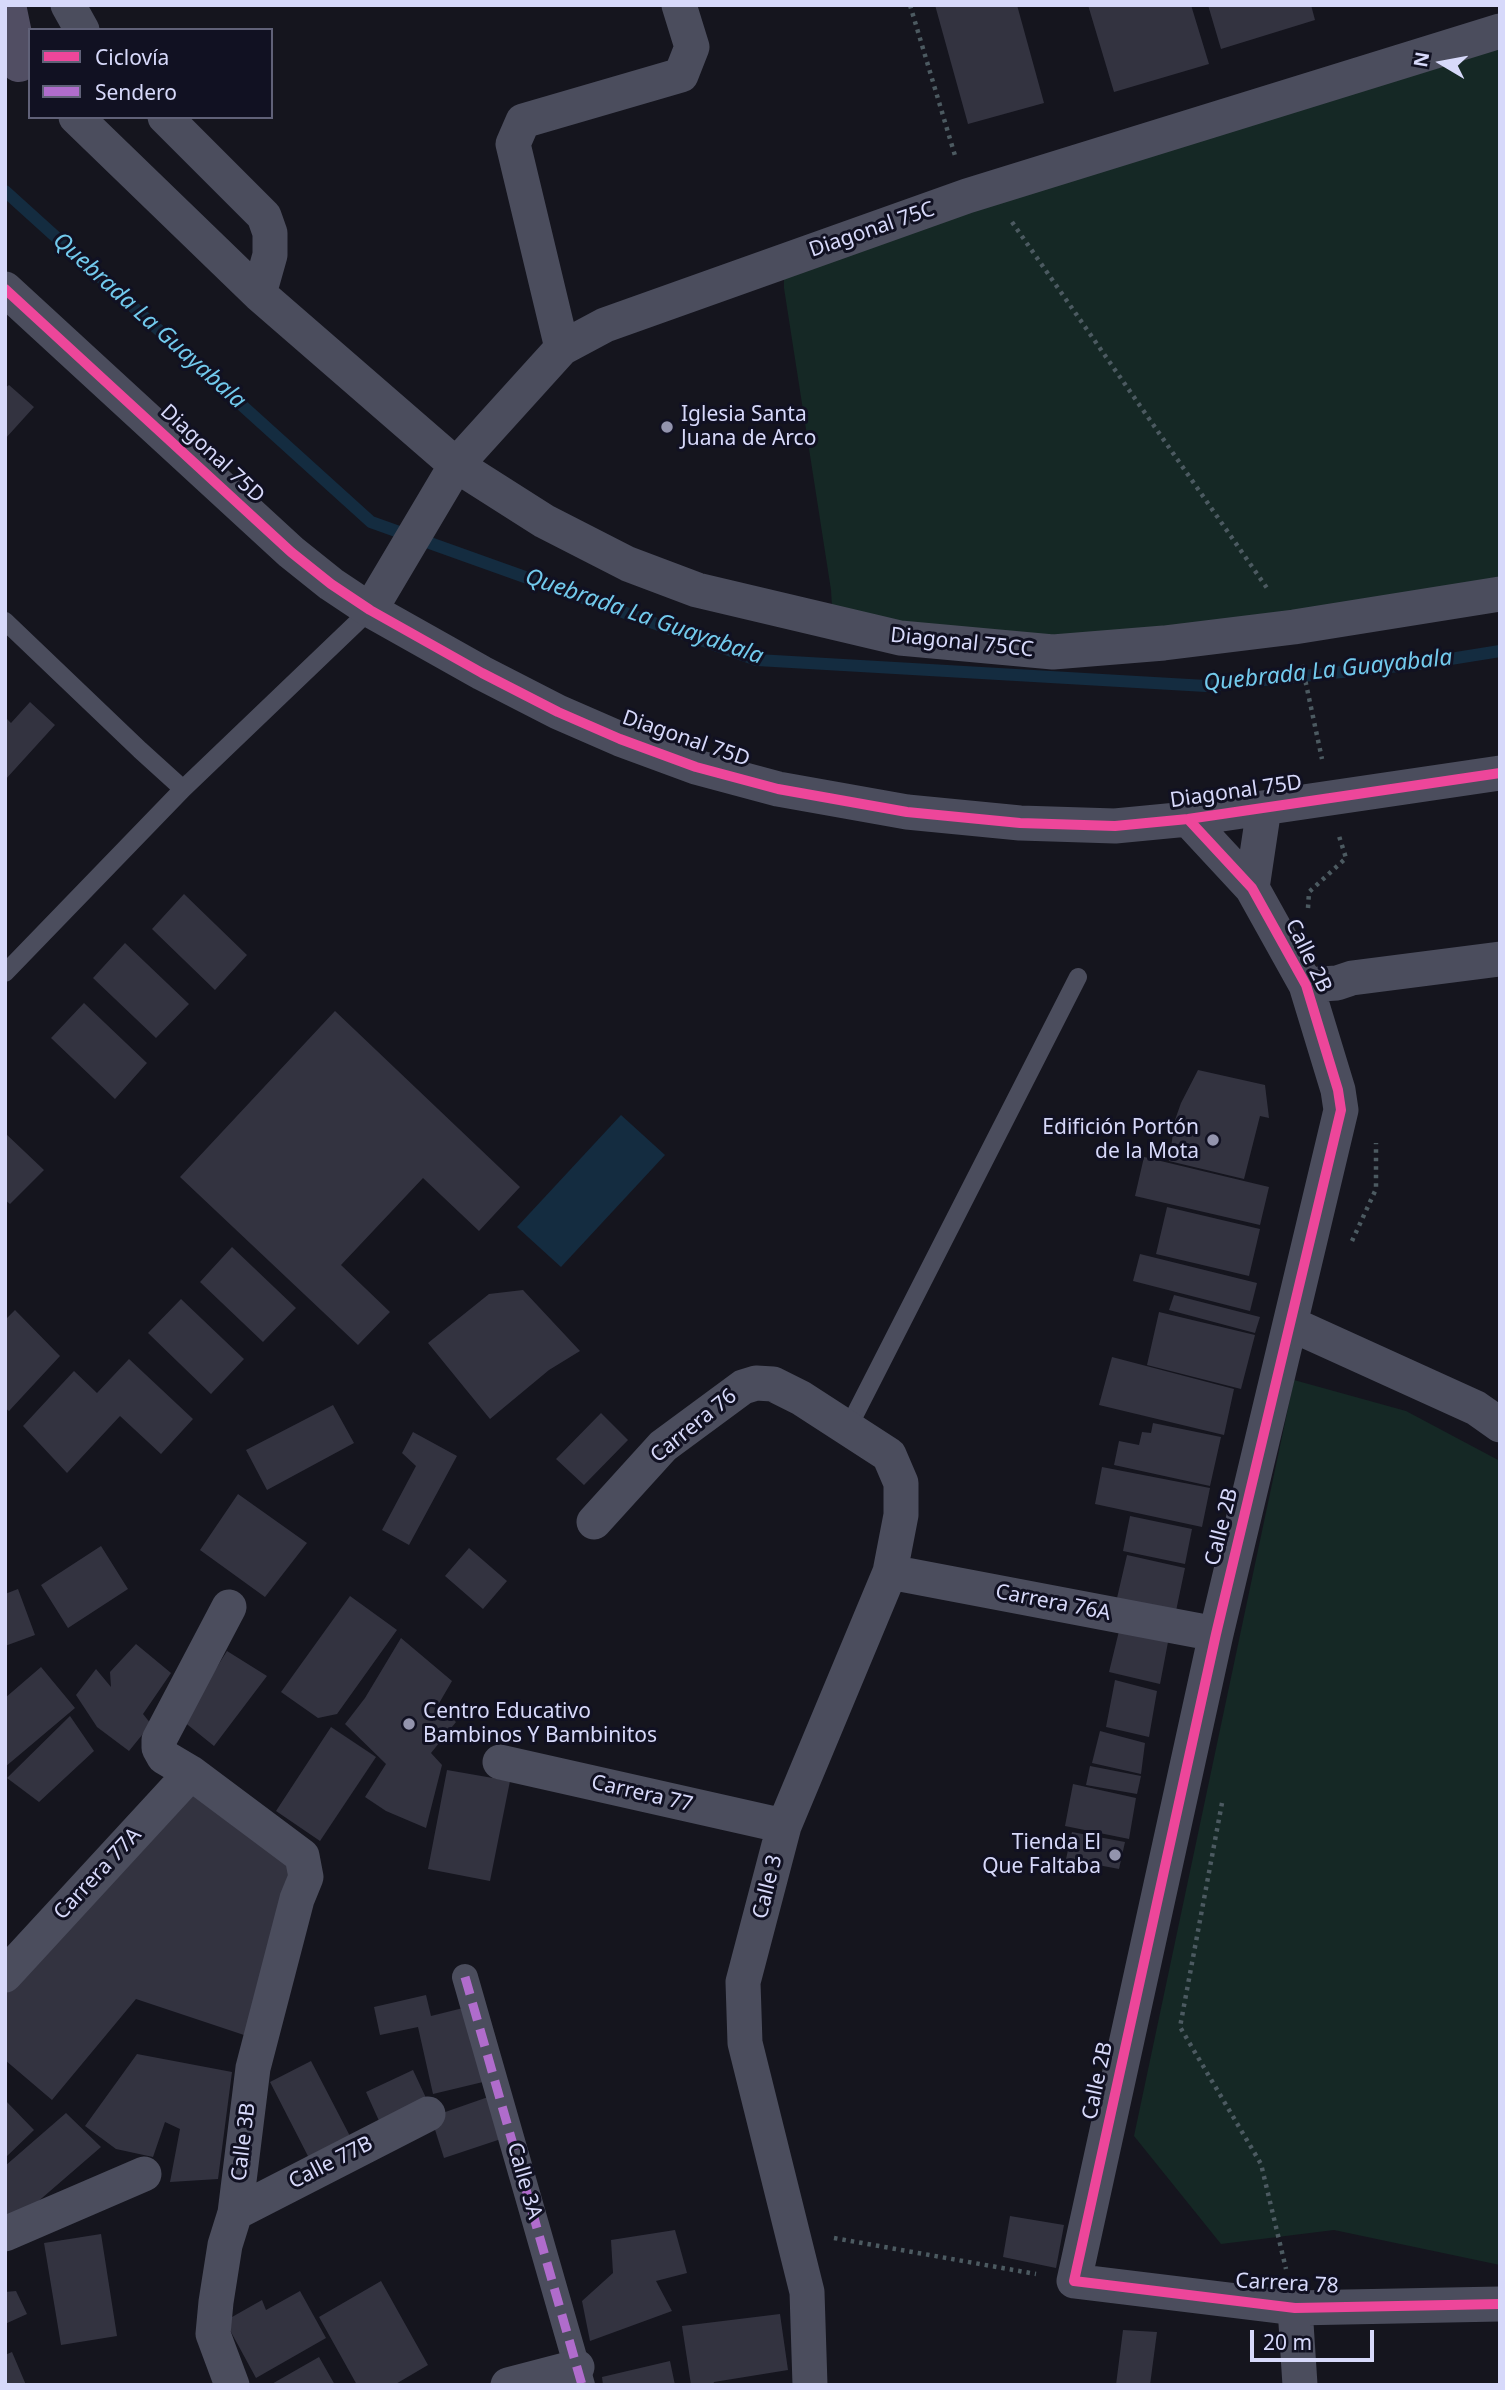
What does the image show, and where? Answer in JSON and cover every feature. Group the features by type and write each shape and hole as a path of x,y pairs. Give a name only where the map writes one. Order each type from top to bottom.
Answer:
{"main road":[{"path":"7,5 18,62"}],"street":[{"path":"68,5 81,28"},
{"path":"562,348 513,144 523,121 681,75 692,47 679,5"},
{"name":"Diagonal 75C","path":"370,610 456,465 562,348 605,324 967,196 1500,31"},
{"path":"78,119 259,294 456,465"},
{"path":"167,119 264,216 270,233 270,255 259,294"},
{"name":"Diagonal 75D","path":"5,289 290,552 331,584 370,610 558,712 620,739 696,767 778,789 907,812 1020,823 1115,826 1188,819 1500,774"},
{"name":"Diagonal 75CC","path":"456,465 544,521 628,564 697,590 901,638 1053,652 1164,643 1296,639 1500,594"},
{"path":"1252,888 1264,808"},
{"name":"Calle 2B","path":"1074,2281 1216,1634 1341,1110 1338,1090 1306,985 1252,888 1188,819"},
{"path":"1306,985 1337,983 1352,978 1500,959"},
{"path":"1291,1324 1476,1408 1500,1425"},
{"name":"Carrera 76","path":"594,1522 663,1447 743,1387 756,1383 773,1384 848,1428"},
{"name":"Calle 3","path":"810,2385 807,2292 745,2043 743,1982 784,1826 890,1572 901,1515 901,1483 889,1455 848,1428"},
{"name":"Carrera 76A","path":"890,1572 1216,1634"},
{"path":"191,1773 164,1758 159,1741 229,1607"},
{"name":"Carrera 77","path":"500,1762 784,1826"},
{"name":"Calle 3B","path":"191,1773 302,1856 306,1877 297,1899 253,2068 235,2213 225,2245 213,2334 232,2385"},
{"name":"Carrera 77A","path":"5,1975 191,1773"},
{"name":"Calle 3A","path":"465,1977 580,2376"},
{"name":"Calle 77B","path":"235,2213 428,2114"},
{"path":"5,2234 144,2174"},
{"name":"Carrera 78","path":"1074,2281 1295,2308 1500,2304"},
{"path":"1295,2308 1300,2385"},
{"path":"508,2385 580,2376"}],"lane":[{"path":"5,973 183,789 370,610"},
{"path":"5,621 183,789"},
{"path":"848,1428 1078,977"}],"path":[{"path":"910,5 967,196 989,202 1007,215 1296,639 1322,760"},
{"path":"1307,912 1310,892 1346,858 1334,822 1330,799"},
{"path":"1349,1249 1376,1188 1376,1139"},
{"path":"1223,1796 1180,2027 1261,2164 1295,2308"},
{"path":"792,2231 1074,2281"}],"green space":[{"path":"1500,32 1500,594 1164,643 833,623 831,590 784,288 784,261"},
{"path":"1294,1380 1406,1411 1500,1461 1500,2265 1334,2230 1221,2244 1134,2136"}],"water":[{"path":"621,1115 665,1155 561,1267 517,1227"}],"building":[{"path":"935,5 1017,5 1044,103 968,124"},
{"path":"1088,5 1191,5 1209,64 1114,92"},
{"path":"1208,5 1311,5 1315,20 1221,49"},
{"path":"9,385 34,407 5,439 5,388"},
{"path":"30,702 55,725 5,780 5,717 11,723"},
{"path":"184,894 247,955 215,990 152,929"},
{"path":"125,943 189,1004 156,1038 93,978"},
{"path":"84,1003 147,1063 115,1099 51,1038"},
{"path":"335,1011 520,1187 479,1231 423,1178 341,1265 390,1312 358,1345 180,1177"},
{"name":"Edifición Portón de la Mota","path":"1198,1070 1265,1085 1269,1118 1260,1116 1244,1179 1169,1161 1175,1120"},
{"path":"5,1133 44,1170 10,1204 5,1200"},
{"path":"1144,1157 1269,1187 1260,1225 1135,1196"},
{"path":"1167,1207 1260,1229 1249,1276 1156,1254"},
{"path":"232,1247 296,1308 263,1342 200,1282"},
{"path":"1140,1254 1257,1283 1250,1311 1133,1281"},
{"path":"523,1290 580,1351 549,1370 490,1419 428,1343 489,1294"},
{"path":"1174,1295 1260,1317 1255,1333 1169,1310"},
{"path":"181,1299 244,1359 211,1394 148,1333"},
{"path":"15,1310 60,1356 9,1411 5,1408 5,1320"},
{"path":"1159,1312 1255,1335 1241,1389 1147,1365"},
{"path":"1112,1357 1234,1389 1224,1435 1099,1405"},
{"path":"129,1359 193,1419 161,1454 120,1416 67,1473 23,1426 74,1371 97,1393"},
{"path":"333,1405 354,1443 267,1490 246,1450"},
{"path":"601,1413 628,1440 584,1485 556,1459"},
{"path":"1153,1423 1221,1437 1210,1486 1114,1465 1119,1441 1139,1445 1142,1432 1151,1433"},
{"path":"413,1432 457,1456 409,1545 382,1530 416,1466 402,1453"},
{"path":"1102,1467 1210,1488 1202,1527 1095,1504"},
{"path":"238,1494 307,1543 265,1597 200,1550"},
{"path":"1130,1516 1192,1529 1185,1564 1123,1551"},
{"path":"101,1546 128,1589 68,1628 41,1585"},
{"path":"469,1548 507,1581 483,1609 445,1576"},
{"path":"1127,1555 1185,1568 1176,1611 1117,1598"},
{"path":"18,1589 35,1635 5,1646 5,1594"},
{"path":"350,1596 397,1630 337,1714 318,1718 281,1692"},
{"path":"1119,1631 1168,1642 1160,1684 1109,1672"},
{"path":"401,1638 452,1681 438,1705 456,1722 431,1753 442,1765 426,1828 386,1811 365,1797 386,1764 345,1724 365,1698"},
{"path":"136,1644 171,1673 143,1714 151,1724 129,1751 97,1727 76,1695 96,1669 111,1687 110,1672"},
{"path":"227,1651 267,1676 214,1746 183,1721"},
{"path":"41,1667 75,1708 5,1767 5,1698"},
{"path":"1115,1680 1157,1691 1149,1737 1106,1727"},
{"path":"70,1716 94,1751 39,1802 7,1778"},
{"path":"331,1727 376,1757 320,1841 276,1811"},
{"path":"1100,1731 1145,1743 1141,1774 1092,1763"},
{"path":"1090,1766 1141,1776 1137,1794 1086,1785"},
{"path":"447,1770 510,1781 490,1881 428,1869"},
{"path":"191,1778 305,1872 250,2037 136,1999 52,2100 5,2060 5,1994"},
{"path":"1073,1784 1136,1798 1129,1839 1065,1826"},
{"path":"1072,1832 1125,1842 1119,1869 1066,1859"},
{"path":"426,1995 431,2016 467,2007 483,2082 433,2094 418,2027 380,2035 374,2007"},
{"path":"137,2054 232,2072 218,2179 170,2182 180,2129 165,2122 153,2157 116,2149 85,2126"},
{"path":"311,2061 351,2138 310,2160 270,2082"},
{"path":"413,2070 427,2100 380,2123 366,2092"},
{"path":"491,2096 504,2138 444,2158 431,2117"},
{"path":"5,2100 34,2130 5,2158"},
{"path":"66,2113 101,2147 5,2230 5,2166"},
{"path":"1010,2216 1064,2225 1056,2268 1003,2257"},
{"path":"675,2230 687,2273 656,2281 672,2311 590,2341 582,2301 613,2273 611,2240"},
{"path":"101,2234 117,2336 61,2345 44,2243"},
{"path":"381,2281 428,2365 394,2385 357,2385 319,2317"},
{"path":"16,2291 27,2314 5,2324 5,2292"},
{"path":"300,2291 326,2338 256,2378 225,2321 262,2300 266,2310"},
{"path":"780,2314 788,2370 714,2382 713,2385 691,2385 682,2326"},
{"path":"1123,2330 1157,2332 1150,2385 1116,2385"},
{"path":"12,2352 26,2385 5,2385 5,2355"},
{"path":"319,2357 335,2385 270,2385"},
{"path":"670,2361 675,2385 603,2385 602,2377"}],"waterway":[{"name":"Quebrada La Guayabala","path":"5,191 371,522 757,660 1206,686 1419,664 1500,651"}],"marked path":[{"path":"465,1977 582,2385"}],"cycle path":[{"path":"5,289 291,552 331,584 370,610 558,712 620,739 696,767 778,789 907,812 1020,823 1115,826 1188,819 1500,773"},
{"path":"1188,819 1252,888 1306,985 1338,1090 1341,1110 1216,1634 1074,2281 1295,2308 1500,2304"}],"place":[{"name":"Iglesia Santa Juana de Arco","path":"667,427"},
{"name":"Edifición Portón de la Mota","path":"1213,1140"},
{"name":"Centro Educativo Bambinos Y Bambinitos","path":"409,1724"},
{"name":"Tienda El Que Faltaba","path":"1115,1855"}]}
